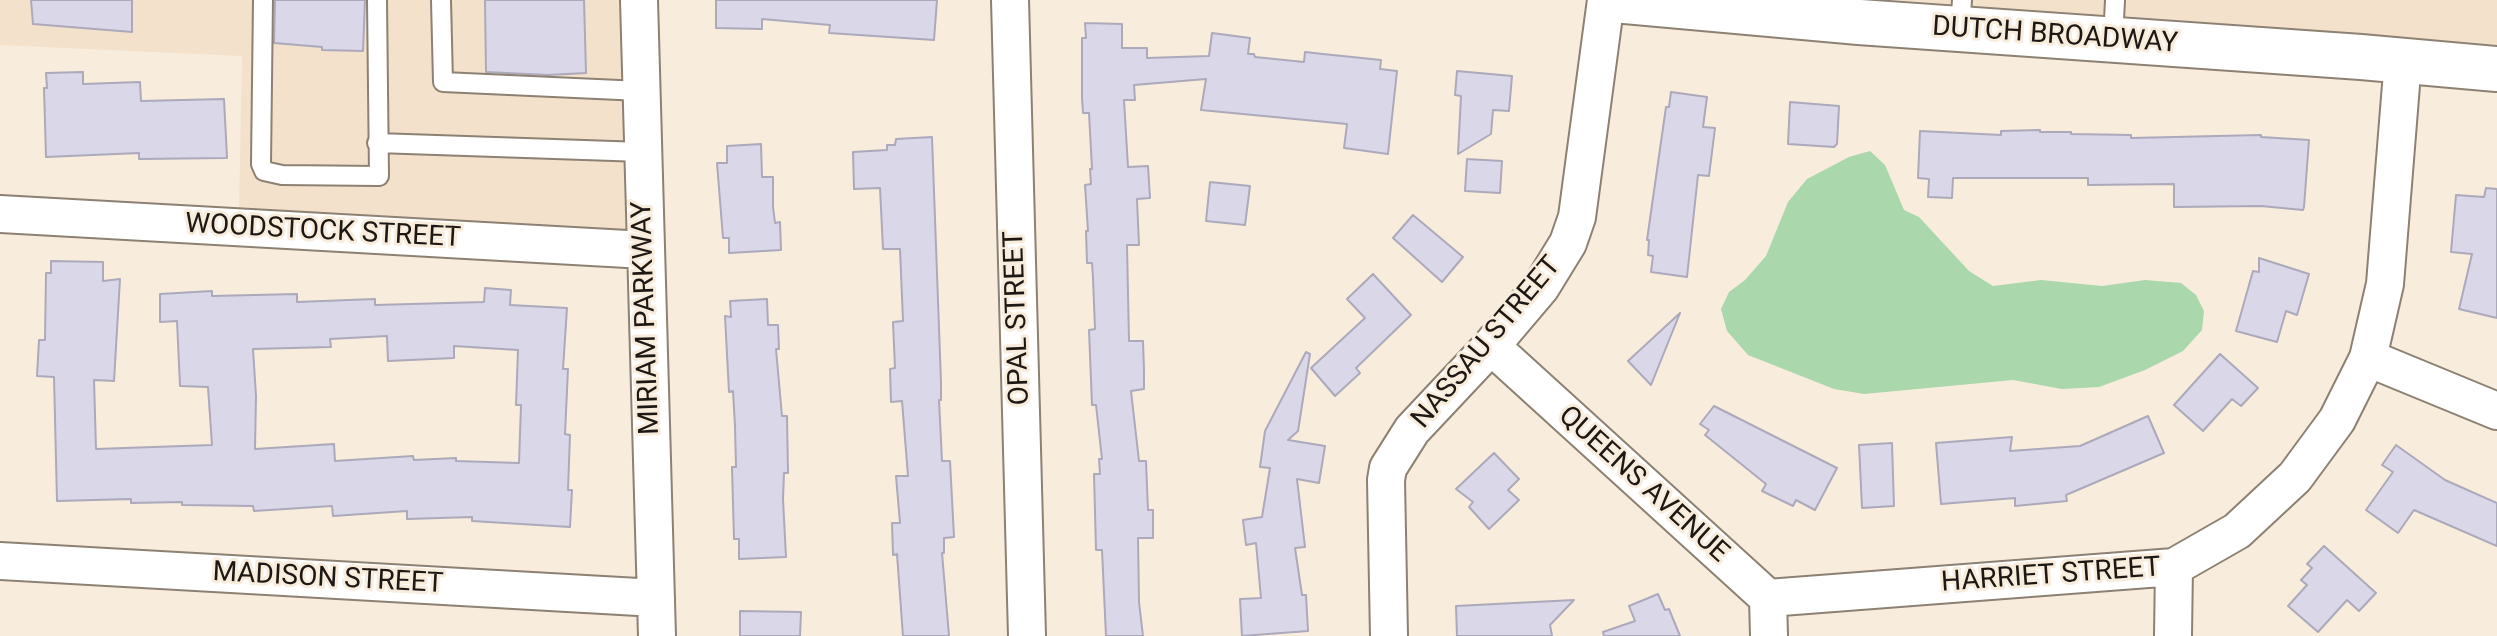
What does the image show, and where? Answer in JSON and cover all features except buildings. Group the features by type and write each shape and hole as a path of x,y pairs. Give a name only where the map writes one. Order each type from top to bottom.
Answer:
{"main road":[{"name":"DUTCH BROADWAY","path":"1614,0 2114,20 2403,60 2497,69"}],"street":[{"name":"MIRIAM PARKWAY","path":"639,0 657,636"},
{"name":"OPAL STREET","path":"1010,0 1027,636"},
{"name":"NASSAU STREET","path":"1389,636 1388,468 1412,430 1541,287 1568,243 1577,217 1606,0"},
{"name":"HARRIET STREET","path":"1768,598 2174,567 2237,531 2295,477 2337,420 2368,358 2385,284 2403,60"},
{"name":"WOODSTOCK STREET","path":"0,214 645,250"},
{"name":"QUEENS AVENUE","path":"1491,346 1768,598"},
{"path":"2368,358 2497,411"},
{"name":"MADISON STREET","path":"0,561 656,598"},
{"path":"2173,636 2174,567"},
{"path":"1768,598 1769,636"}],"lane":[{"path":"263,0 261,164 264,171 282,175 379,176 377,0"},
{"path":"441,0 443,82 641,91"},
{"path":"377,143 643,152"}],"shaded area":[{"path":"0,0 632,0 630,236 239,211 242,56 0,45"},
{"path":"1711,0 2497,0 2497,62"}],"green space":[{"path":"1870,151 1885,165 1904,210 1919,217 1969,271 1993,286 2041,280 2102,286 2145,280 2181,283 2196,295 2204,311 2202,330 2183,351 2145,370 2099,387 2062,389 2013,380 1864,394 1834,389 1748,355 1727,331 1721,309 1729,292 1745,280 1766,256 1788,202 1807,179 1849,157"}]}
